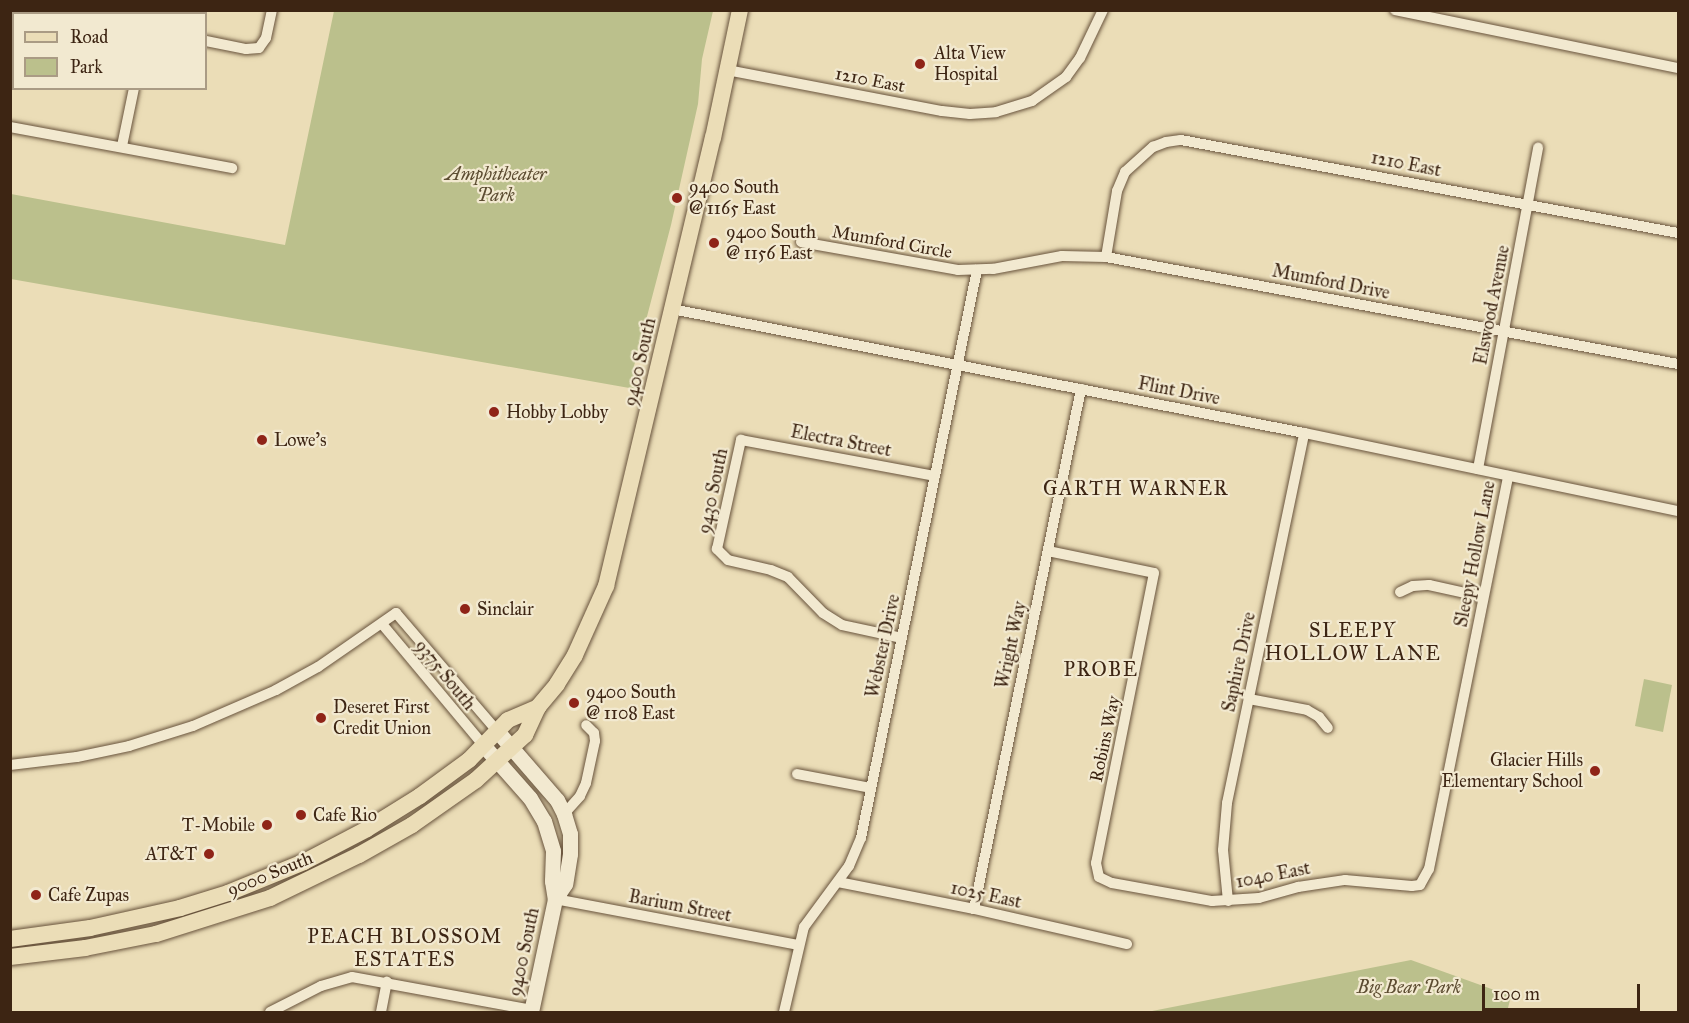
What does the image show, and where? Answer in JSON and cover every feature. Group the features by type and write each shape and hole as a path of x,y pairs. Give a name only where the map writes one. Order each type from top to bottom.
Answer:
{"main road":[{"name":"9400 South","path":"512,748 525,735 538,707 557,684 575,655 606,585 740,10"},
{"name":"9400 South","path":"538,707 508,720 498,732 550,791 564,813 570,834 570,854 566,884 555,899"},
{"name":"9000 South","path":"10,939 90,928 150,916 204,901 304,862 367,829 450,776 498,732"},
{"name":"9400 South","path":"484,746 530,798 544,821 553,851 552,881 555,899 531,1011"},
{"name":"9000 South","path":"10,957 86,948 156,934 270,897 317,877 402,831 444,804 512,748"}],"street":[{"path":"207,41 246,49 259,48 266,38 272,10"},
{"name":"1210 East","path":"727,70 942,111 970,114 996,112 1032,101 1066,77 1080,58 1102,10"},
{"path":"1395,10 1678,68"},
{"path":"122,146 134,90"},
{"path":"10,127 232,168"},
{"name":"1210 East","path":"1106,257 1118,191 1132,163 1153,147 1181,140 1678,232"},
{"name":"Elswood Avenue","path":"1478,469 1538,148"},
{"name":"Mumford Circle","path":"801,242 937,267 977,270"},
{"name":"Mumford Drive","path":"977,270 1062,256 1106,257 1678,364"},
{"name":"Webster Drive","path":"784,1012 798,945 811,913 838,882 856,854 977,270"},
{"name":"Flint Drive","path":"672,309 1081,388 1678,511"},
{"name":"Wright Way","path":"974,909 1081,388"},
{"name":"Saphire Drive","path":"1228,901 1224,827 1304,433"},
{"name":"Electra Street","path":"741,440 935,476"},
{"name":"9430 South","path":"741,440 717,549 728,560 771,570 788,577 823,613 842,625 902,638"},
{"name":"Sleepy Hollow Lane","path":"1420,885 1429,869 1508,476"},
{"name":"Robins Way","path":"1048,551 1154,573 1096,863 1099,877"},
{"path":"1400,592 1413,586 1429,585 1483,597"},
{"name":"9375 South","path":"484,746 382,624 396,613 498,732"},
{"path":"10,765 77,757 129,746 193,726 234,710 301,676 382,624"},
{"path":"1249,699 1307,710 1318,717 1328,728"},
{"path":"564,813 580,796 586,783 595,741 592,730 586,725"},
{"path":"797,774 871,788"},
{"name":"1040 East","path":"1099,877 1112,883 1177,896 1228,901 1259,898 1306,885 1345,880 1420,885"},
{"name":"1025 East","path":"838,882 974,909 1127,944"},
{"name":"Barium Street","path":"555,899 798,945"},
{"path":"270,1012 321,986 352,977 531,1011"},
{"path":"381,1012 387,982"}],"green space":[{"name":"Amphitheater Park","path":"334,11 713,11 702,59 698,104 671,225 634,366 635,389 11,279 11,194 285,245"},
{"path":"1644,679 1672,685 1663,732 1635,726"},
{"name":"Big Bear Park","path":"1411,960 1511,996 1507,1012 1147,1012"}],"place":[{"name":"Alta View Hospital","path":"920,64"},
{"name":"9400 South @ 1165 East","path":"677,198"},
{"name":"9400 South @ 1156 East","path":"714,243"},
{"name":"Hobby Lobby","path":"494,412"},
{"name":"Lowe's","path":"262,440"},
{"name":"Sinclair","path":"465,609"},
{"name":"9400 South @ 1108 East","path":"574,703"},
{"name":"Deseret First Credit Union","path":"321,718"},
{"name":"Glacier Hills Elementary School","path":"1595,771"},
{"name":"Cafe Rio","path":"301,815"},
{"name":"T-Mobile","path":"267,825"},
{"name":"AT&T","path":"209,854"},
{"name":"Cafe Zupas","path":"36,895"}],"district":[{"name":"GARTH WARNER","path":"1136,488"},
{"name":"SLEEPY HOLLOW LANE","path":"1353,642"},
{"name":"PROBE","path":"1101,669"},
{"name":"PEACH BLOSSOM ESTATES","path":"405,948"}]}
